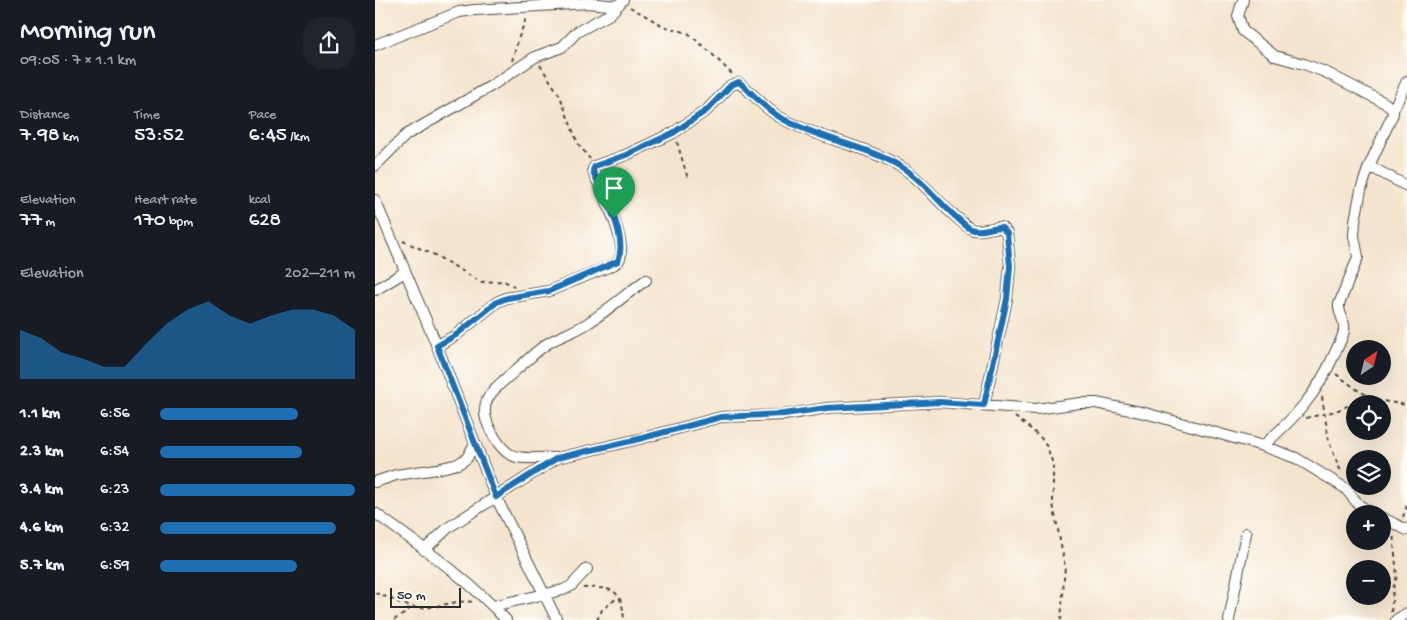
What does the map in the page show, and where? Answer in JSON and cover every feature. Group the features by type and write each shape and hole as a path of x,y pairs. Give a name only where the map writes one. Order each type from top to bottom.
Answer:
{"street":[{"path":"1243,0 1238,16 1243,31 1275,56 1325,72 1385,103 1393,110"},
{"path":"375,45 459,12 495,8 621,3"},
{"path":"375,166 406,135 476,95 535,57 562,47 577,32 610,14 621,3"},
{"path":"1263,446 1303,407 1319,385 1345,329 1339,311 1339,304 1358,257 1354,236 1355,221 1369,166 1392,120 1393,110 1407,81"},
{"path":"437,346 456,335 497,302 507,298 549,291 618,261 621,255 618,234 614,218 594,174 595,166 626,155 673,133 707,110 731,85 739,82 767,108 783,119 902,167 918,178 946,209 967,227 981,231 1001,227 1007,233 1010,266 1007,299 984,405"},
{"path":"1369,166 1407,186"},
{"path":"375,200 437,346 474,445 496,497 557,620"},
{"path":"375,218 390,238"},
{"path":"375,290 405,272"},
{"path":"646,280 590,322 540,349 491,392 486,401 484,414 492,433 509,454 514,457 525,458 557,458 721,417 784,414 827,408 939,402 1036,410 1080,403 1096,403 1145,414 1263,446 1296,458 1345,488 1359,505"},
{"path":"375,482 396,475 437,470 458,464 467,458 474,445"},
{"path":"424,550 449,526 557,458"},
{"path":"375,513 493,606 506,620"},
{"path":"1229,620 1247,533"},
{"path":"493,606 563,590 571,586 587,569"},
{"path":"1393,619 1407,614"}],"path":[{"path":"621,3 663,26 681,30 694,37 739,82"},
{"path":"509,73 519,37 533,6"},
{"path":"535,57 560,96 577,142 595,166"},
{"path":"673,133 681,152 688,179"},
{"path":"390,238 426,250 481,282 504,282 529,294"},
{"path":"1328,368 1366,395"},
{"path":"1319,385 1329,442 1341,471 1345,488"},
{"path":"1391,403 1407,405"},
{"path":"1001,407 1033,430 1051,454 1054,475 1053,511 1065,566 1061,620"},
{"path":"1289,422 1346,407"},
{"path":"1393,619 1393,589 1397,576 1400,526 1407,505"},
{"path":"582,588 611,589 621,603 624,620"},
{"path":"375,593 411,607 433,607 471,601 493,606"},
{"path":"597,620 602,610 618,597"},
{"path":"394,620 411,607"}],"route":[{"path":"739,82 761,104 783,119 902,167 918,178 946,209 967,227 981,231 997,227 1004,229 1009,238 1009,284 984,405 939,402 827,408 784,414 738,415 705,420 639,439 557,458 496,497 481,463 437,346 456,335 497,302 507,298 549,291 613,265 621,255 614,218 594,174 595,166 626,155 673,133 707,110 731,85 739,82"}]}
